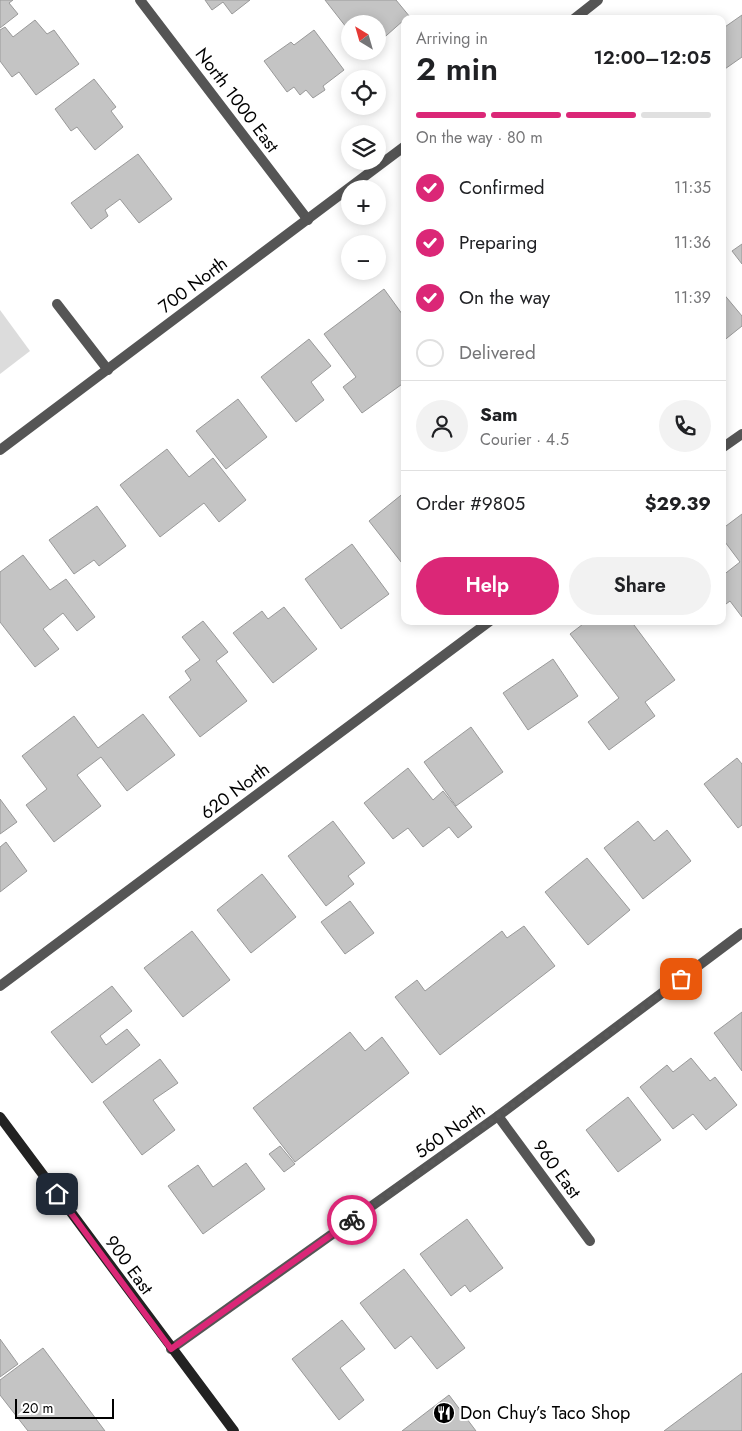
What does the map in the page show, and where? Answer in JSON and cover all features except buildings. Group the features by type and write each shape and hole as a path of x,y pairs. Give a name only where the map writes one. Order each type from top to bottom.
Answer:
{"main road":[{"name":"900 East","path":"0,1117 230,1430"}],"street":[{"name":"North 1000 East","path":"140,0 308,220"},
{"path":"579,15 598,0"},
{"name":"700 North","path":"0,450 401,149"},
{"path":"57,304 108,370"},
{"path":"726,445 742,434"},
{"name":"620 North","path":"0,986 485,625"},
{"name":"560 North","path":"171,1349 498,1116 742,933"},
{"name":"960 East","path":"498,1116 590,1241"}],"shaded area":[{"path":"0,310 30,351 0,374"}],"way so far":[{"path":"352,1220 498,1116 681,979"}],"place":[{"name":"Don Chuy’s Taco Shop","path":"444,1413"}],"route":[{"path":"57,1194 171,1349 352,1220"}]}
